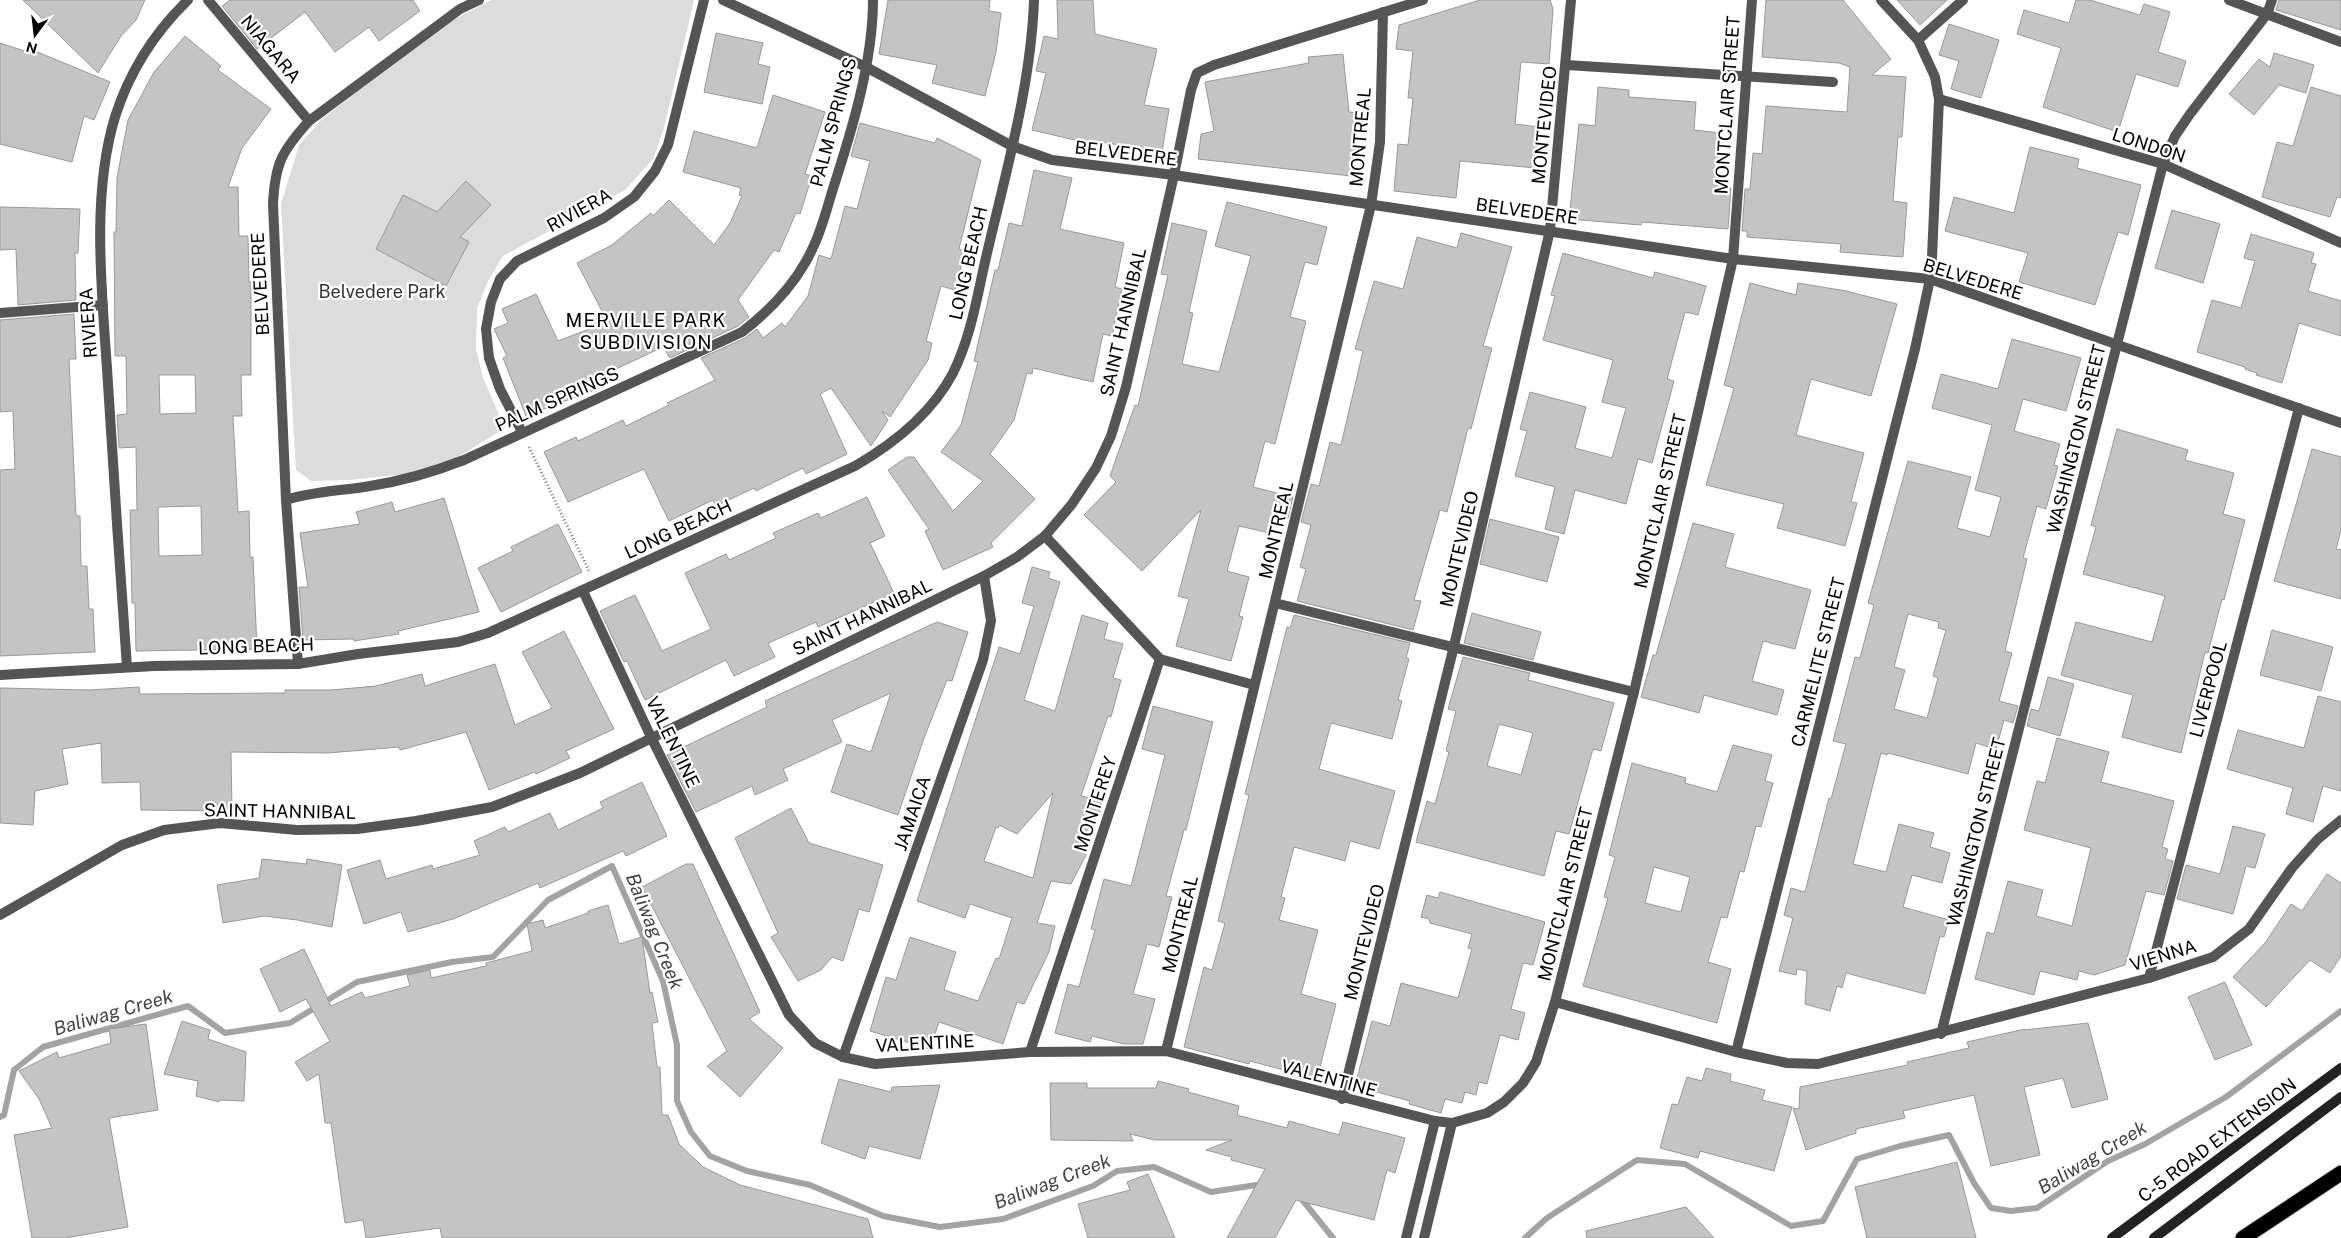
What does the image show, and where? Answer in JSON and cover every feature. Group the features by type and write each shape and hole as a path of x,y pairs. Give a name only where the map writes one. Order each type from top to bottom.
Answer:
{"highway":[{"path":"2243,1238 2341,1173"}],"main road":[{"name":"C-5 ROAD EXTENSION","path":"2112,1238 2341,1068"},
{"path":"2154,1238 2341,1096"}],"street":[{"name":"RIVIERA","path":"127,667 100,258 103,180 115,117 148,47 169,19 188,0"},
{"name":"NIAGARA","path":"208,0 309,120"},
{"name":"BELVEDERE","path":"298,664 286,500 274,189 278,163 289,143 309,120 460,9 479,0"},
{"name":"RIVIERA","path":"522,432 500,389 489,358 486,329 491,302 500,279 517,261 604,218 634,196 655,171 668,145 704,0"},
{"name":"BELVEDERE","path":"723,0 866,67 1012,146 1052,160 1174,175 1733,259 1930,279 2341,423"},
{"name":"PALM SPRINGS","path":"286,500 304,494 370,486 423,476 464,460 742,332 770,311 806,263 819,235 842,163 866,67 873,0"},
{"name":"LONG BEACH","path":"0,675 127,667 298,664 358,654 458,642 488,633 583,591 855,466 884,450 909,429 952,374 966,341 1012,146 1030,51 1034,0"},
{"name":"SAINT HANNIBAL","path":"0,915 122,845 164,830 220,823 297,830 357,829 416,821 492,807 580,773 984,576 1017,556 1045,536 1077,497 1096,468 1110,436 1126,387 1174,175 1190,90 1197,73 1214,65 1423,0"},
{"name":"MONTEVIDEO","path":"1342,1099 1454,646 1550,230 1567,65 1571,0"},
{"name":"MONTCLAIR STREET","path":"1555,1002 1634,692 1733,259 1752,0"},
{"path":"1881,0 1918,40 1935,77 1939,99 1930,279"},
{"path":"1918,40 1963,0"},
{"path":"2229,0 2341,42"},
{"name":"WASHINGTON STREET","path":"1941,1034 2163,164 2175,136 2267,14 2272,0"},
{"name":"MONTREAL","path":"1166,1051 1371,204 1380,142 1383,12"},
{"path":"1567,65 1833,82"},
{"name":"LONDON","path":"1939,99 2163,164 2341,243"},
{"name":"CARMELITE STREET","path":"1736,1052 1912,359 1930,279"},
{"path":"0,313 103,305"},
{"name":"LIVERPOOL","path":"2149,978 2299,408"},
{"path":"1045,536 1160,659 1254,685"},
{"name":"JAMAICA","path":"843,1057 984,660 991,621 984,576"},
{"name":"VALENTINE","path":"583,591 652,737 789,1015 815,1043 843,1057 875,1064 1030,1052 1166,1051 1342,1099 1435,1121 1452,1123"},
{"path":"1275,603 1634,692"},
{"name":"MONTEREY","path":"1030,1052 1160,659"},
{"name":"VIENNA","path":"1941,1034 2149,978 2204,960 2229,946 2249,929 2292,868 2318,839 2341,820"},
{"path":"1424,1238 1452,1123 1487,1113 1504,1102 1523,1084 1536,1062 1555,1002 1736,1052 1787,1063 1818,1064 1941,1034"},
{"path":"1406,1238 1435,1121"}],"path":[{"path":"522,432 596,584"}],"green space":[{"name":"Belvedere Park","path":"491,0 694,0 664,128 653,159 625,190 503,256 488,281 477,309 476,348 483,378 505,428 435,471 349,480 311,481 296,470 281,204 299,145 322,119 442,26"}],"building":[{"path":"23,0 145,0 136,20 121,36 98,73"},
{"path":"230,0 413,0 420,11 379,41 369,27 335,52 305,12 257,49 222,6"},
{"path":"888,0 990,0 989,11 1001,13 996,52 985,96 932,83 937,65 879,54"},
{"path":"1057,0 1093,0 1095,34 1157,49 1144,105 1169,109 1162,152 1088,140 1088,143 1032,130 1046,73 1036,71 1044,36 1058,39"},
{"path":"1480,0 1550,0 1553,9 1549,64 1521,62 1515,124 1539,127 1535,168 1460,161 1456,198 1394,191 1398,144 1408,145 1413,98 1408,98 1413,51 1396,49 1399,25"},
{"path":"1766,0 1843,0 1891,59 1872,75 1906,77 1902,137 1898,137 1893,201 1907,203 1903,257 1840,252 1841,244 1747,237 1747,231 1742,231 1745,189 1750,189 1753,153 1762,154 1766,106 1847,112 1850,67 1839,63 1762,57"},
{"path":"1897,0 1947,0 1920,25"},
{"path":"2076,0 2090,0 2140,15 2144,4 2170,12 2158,52 2186,61 2178,87 2136,74 2118,132 2043,107 2061,48 2017,34 2024,10 2069,23"},
{"path":"2279,0 2341,0 2341,30 2276,10"},
{"path":"1949,24 1999,40 1981,98 1951,89 1959,61 1939,55"},
{"path":"716,33 763,43 758,64 770,67 762,104 704,92"},
{"path":"185,36 221,66 218,70 271,109 242,148 228,187 238,187 239,236 248,236 249,282 251,282 251,375 241,375 242,416 233,416 238,512 249,511 250,557 253,557 257,649 136,651 135,603 132,603 130,510 137,510 136,447 119,448 117,415 127,414 126,356 115,356 114,232 116,232 117,178 128,120 154,72","holes":["159,375 195,375 196,413 160,414","201,506 202,555 159,556 158,507"]},
{"path":"0,43 34,54 35,51 110,82 94,120 84,116 72,162 0,144"},
{"path":"2274,53 2314,65 2306,93 2279,85 2254,115 2229,94 2259,59 2270,67"},
{"path":"1343,54 1349,112 1358,113 1351,176 1198,159 1201,134 1214,131 1205,82 1309,63 1308,57"},
{"path":"1598,87 1629,90 1629,97 1696,102 1694,130 1721,133 1716,186 1731,188 1728,229 1642,222 1641,225 1569,219 1579,124 1595,126"},
{"path":"2311,87 2341,96 2341,198 2337,197 2330,217 2262,197 2277,142 2293,146"},
{"path":"773,95 825,112 805,174 812,176 800,214 796,213 779,252 774,250 738,300 749,317 738,326 670,358 663,347 603,375 607,385 526,416 503,358 507,356 494,329 508,323 502,309 536,294 558,341 592,328 589,321 604,315 577,263 612,245 651,213 653,216 669,200 714,245 730,223 742,196 739,195 741,188 683,172 694,131 757,148"},
{"path":"860,123 935,143 937,138 981,160 959,249 965,251 955,290 941,286 926,341 932,343 928,360 890,417 882,411 888,420 871,446 831,388 820,394 847,454 806,474 803,468 756,491 754,488 716,506 713,500 669,521 644,469 568,502 544,452 576,437 578,441 623,420 626,426 669,405 667,403 715,380 701,358 745,338 757,329 763,338 782,323 785,327 808,296 819,255 831,259 845,206 857,209 870,161 851,156"},
{"path":"2030,147 2079,159 2077,168 2141,185 2128,235 2118,232 2095,305 2019,282 2028,253 1945,231 1954,197 2014,213"},
{"path":"1034,170 1072,178 1060,229 1124,243 1115,287 1122,289 1112,336 1103,334 1093,382 1033,368 1032,374 1027,373 1014,420 990,454 1035,499 991,543 993,547 943,570 925,531 929,529 888,470 907,457 914,457 953,511 983,481 941,452 961,425 978,362 974,361 995,270 998,270 1009,223 1022,226"},
{"path":"466,181 491,205 460,237 469,242 446,286 376,249 403,195 437,212"},
{"path":"1227,202 1327,227 1317,265 1305,262 1290,317 1306,321 1275,444 1265,441 1253,487 1293,497 1288,518 1275,515 1270,533 1239,526 1227,571 1249,577 1239,616 1243,617 1231,661 1176,646 1189,599 1178,596 1201,510 1142,571 1084,515 1116,482 1110,476 1135,405 1138,406 1168,275 1161,274 1172,223 1207,231 1189,312 1193,313 1182,364 1219,372 1251,256 1215,246"},
{"path":"0,207 80,209 78,253 75,253 76,300 18,305 16,249 0,250"},
{"path":"2172,210 2220,224 2203,283 2155,268"},
{"path":"1461,233 1512,247 1483,346 1492,348 1471,429 1468,428 1447,512 1440,510 1414,600 1421,601 1413,630 1297,601 1306,569 1300,567 1311,525 1301,522 1311,484 1319,486 1330,442 1341,445 1363,351 1355,349 1374,281 1403,289 1417,237 1457,248"},
{"path":"2251,234 2314,253 2311,263 2316,264 2308,291 2341,301 2341,336 2299,323 2282,383 2256,375 2257,373 2245,369 2245,367 2197,352 2212,300 2241,308 2255,261 2244,258"},
{"path":"1563,253 1653,278 1655,272 1706,286 1698,315 1685,312 1667,379 1674,381 1652,463 1638,459 1626,504 1575,490 1564,534 1545,529 1555,487 1515,476 1527,431 1520,429 1530,392 1586,407 1575,448 1612,458 1626,408 1602,402 1613,360 1543,340 1555,296 1551,295"},
{"path":"1750,283 1796,295 1798,283 1846,291 1897,304 1871,396 1811,379 1796,435 1864,453 1851,502 1857,503 1845,546 1777,528 1784,504 1706,485 1734,388 1724,385"},
{"path":"74,314 76,359 69,359 76,516 80,516 81,566 87,566 89,609 93,609 95,652 0,656 0,470 15,469 13,411 0,412 0,320"},
{"path":"2012,339 2081,358 2066,411 2023,399 2014,431 2060,444 2054,465 2058,466 2046,509 2037,506 2023,558 2027,559 2005,651 2012,653 1999,701 2018,706 2013,723 2004,720 1996,749 1976,743 1968,774 1888,753 1887,755 1881,753 1853,864 1886,872 1899,824 1934,833 1930,847 1950,853 1942,883 1912,875 1903,907 1949,920 1944,937 1940,936 1925,994 1846,973 1842,988 1837,986 1830,1011 1805,1004 1807,971 1797,969 1796,975 1779,971 1793,918 1784,915 1791,888 1805,892 1829,798 1831,799 1846,744 1833,741 1855,657 1860,658 1874,605 1868,603 1908,461 1971,477 1957,528 1990,537 2001,497 1975,490 1992,425 1932,408 1941,374 1998,389","holes":["1908,614 1939,622 1938,628 1946,630 1933,676 1938,678 1927,718 1894,709 1905,670 1894,667"]},
{"path":"2117,429 2188,450 2185,460 2234,473 2223,514 2245,520 2208,653 2205,652 2181,753 2122,737 2133,695 2061,675 2076,622 2152,642 2165,596 2083,574 2096,527 2091,525"},
{"path":"2312,449 2341,457 2341,530 2336,549 2341,550 2341,599 2274,581"},
{"path":"867,497 885,536 870,543 894,593 818,627 816,622 768,643 775,657 734,676 726,660 645,700 627,661 624,662 600,611 635,595 662,651 711,629 685,573 726,554 729,560 776,538 773,533 818,513 821,518"},
{"path":"444,498 479,612 398,631 399,634 354,641 354,639 303,640 299,587 308,587 300,533 360,524 356,512 392,502 395,512"},
{"path":"1490,519 1559,537 1547,582 1480,564"},
{"path":"1693,523 1734,534 1725,567 1811,590 1795,649 1763,641 1752,681 1784,690 1777,715 1704,695 1699,713 1641,697 1653,655 1656,655"},
{"path":"558,524 582,572 501,612 478,568 513,551 511,547"},
{"path":"1032,567 1050,572 1048,578 1060,582 1024,700 1055,711 1082,615 1108,623 1104,639 1123,644 1113,678 1121,680 1111,717 1108,716 1081,796 1101,800 1100,812 1076,846 1089,849 1071,884 1051,881 1037,923 1055,926 1049,952 1024,1004 1017,1002 1003,1044 939,1022 930,1049 870,1031 886,977 896,980 910,937 956,952 944,990 978,1001 996,958 999,959 1012,918 970,904 965,918 917,901 999,647 1020,654 1034,606 1022,603","holes":["1053,793 1033,878 984,861 996,827 998,828 999,825 1017,834"]},
{"path":"1472,613 1541,632 1533,660 1464,643"},
{"path":"1294,615 1410,643 1406,658 1409,659 1398,700 1402,701 1392,739 1331,723 1319,769 1395,791 1379,849 1350,841 1345,861 1294,847 1281,897 1285,898 1279,920 1318,930 1301,994 1336,1004 1317,1079 1250,1061 1249,1064 1184,1047 1204,967 1212,970 1225,923 1218,921 1249,795 1245,794 1287,627 1290,628"},
{"path":"937,622 968,632 952,681 947,680 924,738 898,815 831,792 847,744 871,752 891,693 832,720 842,742 783,769 788,780 755,795 752,786 696,812 667,755 767,707 765,701"},
{"path":"2272,630 2333,647 2321,691 2260,675"},
{"path":"564,631 614,729 566,751 570,758 536,774 535,772 489,790 466,732 400,750 399,747 328,753 231,752 232,811 141,810 140,782 102,783 101,743 62,749 68,784 35,791 33,825 0,823 0,688 90,690 139,687 140,694 285,693 285,690 331,690 376,686 422,674 425,686 495,664 515,725 552,708 522,652"},
{"path":"1463,657 1530,673 1528,680 1614,703 1601,751 1593,749 1569,834 1556,831 1544,876 1416,842 1427,801 1435,804 1449,752 1446,751 1456,711 1448,709","holes":["1499,724 1533,733 1521,775 1487,766"]},
{"path":"2048,677 2074,684 2060,736 2027,726 2031,709 2039,711"},
{"path":"2318,696 2341,702 2341,791 2323,786 2313,822 2286,814 2293,788 2227,769 2238,730 2304,748"},
{"path":"1153,706 1213,722 1186,830 1184,830 1166,896 1172,897 1159,947 1147,944 1133,994 1155,999 1143,1044 1124,1044 1092,1036 1090,1042 1055,1033 1068,984 1079,987 1095,930 1091,929 1104,879 1131,886 1165,755 1142,749"},
{"path":"2057,738 2109,752 2101,782 2174,801 2162,847 2168,849 2165,859 2173,861 2164,895 2146,891 2125,965 2094,975 2079,971 2077,980 2040,971 2034,995 1975,979 1987,932 1994,934 2008,881 2043,890 2036,916 2072,926 2091,848 2024,830 2037,781 2045,783"},
{"path":"1733,745 1772,755 1765,781 1773,783 1761,827 1756,826 1744,872 1740,871 1727,918 1721,917 1708,962 1731,969 1717,1023 1583,986 1608,898 1604,897 1615,857 1609,855 1632,763 1686,778 1685,783 1717,792","holes":["1654,867 1690,877 1681,912 1645,903"]},
{"path":"642,782 667,836 626,856 623,851 540,888 538,883 453,919 408,932 401,912 364,924 347,870 380,860 386,879 432,865 433,869 480,855 474,841 505,827 508,832 550,813 558,830 603,808 600,802"},
{"path":"791,808 809,843 883,865 869,912 859,909 843,961 832,957 821,970 798,981 771,937 778,933 735,838"},
{"path":"2233,826 2265,834 2255,868 2246,866 2233,914 2177,899 2186,865 2220,874"},
{"path":"262,859 306,864 307,859 342,865 332,927 264,916 223,923 217,885 259,878"},
{"path":"686,864 693,864 760,1012 749,1019 783,1048 740,1097 707,1066 727,1051 642,887"},
{"path":"2327,874 2341,883 2341,956 2330,973 2310,960 2266,1007 2233,977 2265,943 2291,904 2302,911"},
{"path":"1440,892 1545,922 1533,965 1523,963 1511,1009 1525,1013 1518,1040 1500,1035 1487,1084 1479,1082 1476,1095 1465,1092 1462,1103 1445,1099 1441,1113 1409,1104 1410,1101 1355,1086 1372,1021 1390,1026 1401,983 1458,998 1472,949 1468,948 1472,934 1430,923 1429,919 1421,917 1427,895 1438,898"},
{"path":"608,905 619,944 642,937 650,993 652,992 658,1022 652,1023 657,1067 660,1067 662,1115 668,1115 679,1144 703,1167 740,1185 868,1219 873,1238 442,1238 440,1228 366,1238 363,1220 345,1223 331,1123 325,1123 319,1074 307,1081 295,1062 330,1041 306,999 280,1012 260,969 304,949 331,1006 362,992 365,998 410,986 407,975 430,970 431,978 486,966 486,963 532,951 527,924 543,920 545,928"},
{"path":"2225,982 2252,1045 2215,1060 2188,997"},
{"path":"182,1021 210,1030 208,1039 246,1052 244,1101 219,1100 219,1102 196,1096 198,1081 164,1074"},
{"path":"2088,1023 2108,1099 2072,1108 2063,1078 2024,1087 2040,1155 1991,1166 1974,1095 1903,1111 1905,1118 1856,1129 1856,1133 1806,1150 1793,1108 1799,1109 1800,1087 1908,1065 1907,1062 1969,1048 1967,1042 2025,1029"},
{"path":"146,1024 158,1110 109,1118 128,1227 65,1238 32,1238 14,1135 52,1128 39,1099 19,1071 57,1052 59,1058 111,1043 109,1029"},
{"path":"1706,1068 1731,1074 1730,1081 1765,1090 1762,1100 1792,1107 1774,1171 1700,1151 1698,1158 1660,1148 1672,1104 1678,1105 1687,1077 1702,1081"},
{"path":"839,1079 891,1092 892,1087 940,1085 920,1159 869,1146 865,1159 821,1143"},
{"path":"1158,1081 1189,1089 1188,1092 1239,1106 1237,1115 1287,1128 1289,1121 1339,1135 1343,1122 1405,1138 1395,1173 1387,1170 1374,1220 1296,1200 1275,1238 1227,1238 1265,1169 1231,1160 1232,1157 1206,1150 1232,1140 1155,1140 1130,1134 1133,1141 1051,1140 1050,1083 1087,1083 1087,1088 1156,1088"},
{"path":"1957,1162 1976,1238 1867,1238 1855,1187"},
{"path":"1148,1174 1175,1238 1088,1238 1078,1204 1130,1190 1127,1182"},
{"path":"1686,1207 1714,1238 1587,1238 1586,1231"}],"waterway":[{"name":"Baliwag Creek","path":"0,1117 4,1115 14,1070 43,1047 188,1006 225,1033 290,1023 357,982 452,962 493,957 548,900 612,866 663,981 677,1045 677,1101 691,1132 710,1156 747,1171 810,1185 883,1216 940,1227 1003,1219 1093,1186 1117,1171 1154,1167 1211,1192 1263,1184"},
{"name":"Baliwag Creek","path":"1525,1238 1547,1218 1637,1160 1685,1164 1791,1226 1823,1221 1857,1159 1900,1146 1949,1135 1974,1183 1991,1208 2011,1211 2037,1208 2108,1161 2145,1144 2226,1097 2341,1011"},
{"name":"Baliwag Creek","path":"1300,1197 1333,1238"}],"district":[{"name":"MERVILLE PARK SUBDIVISION","path":"646,331"}]}
